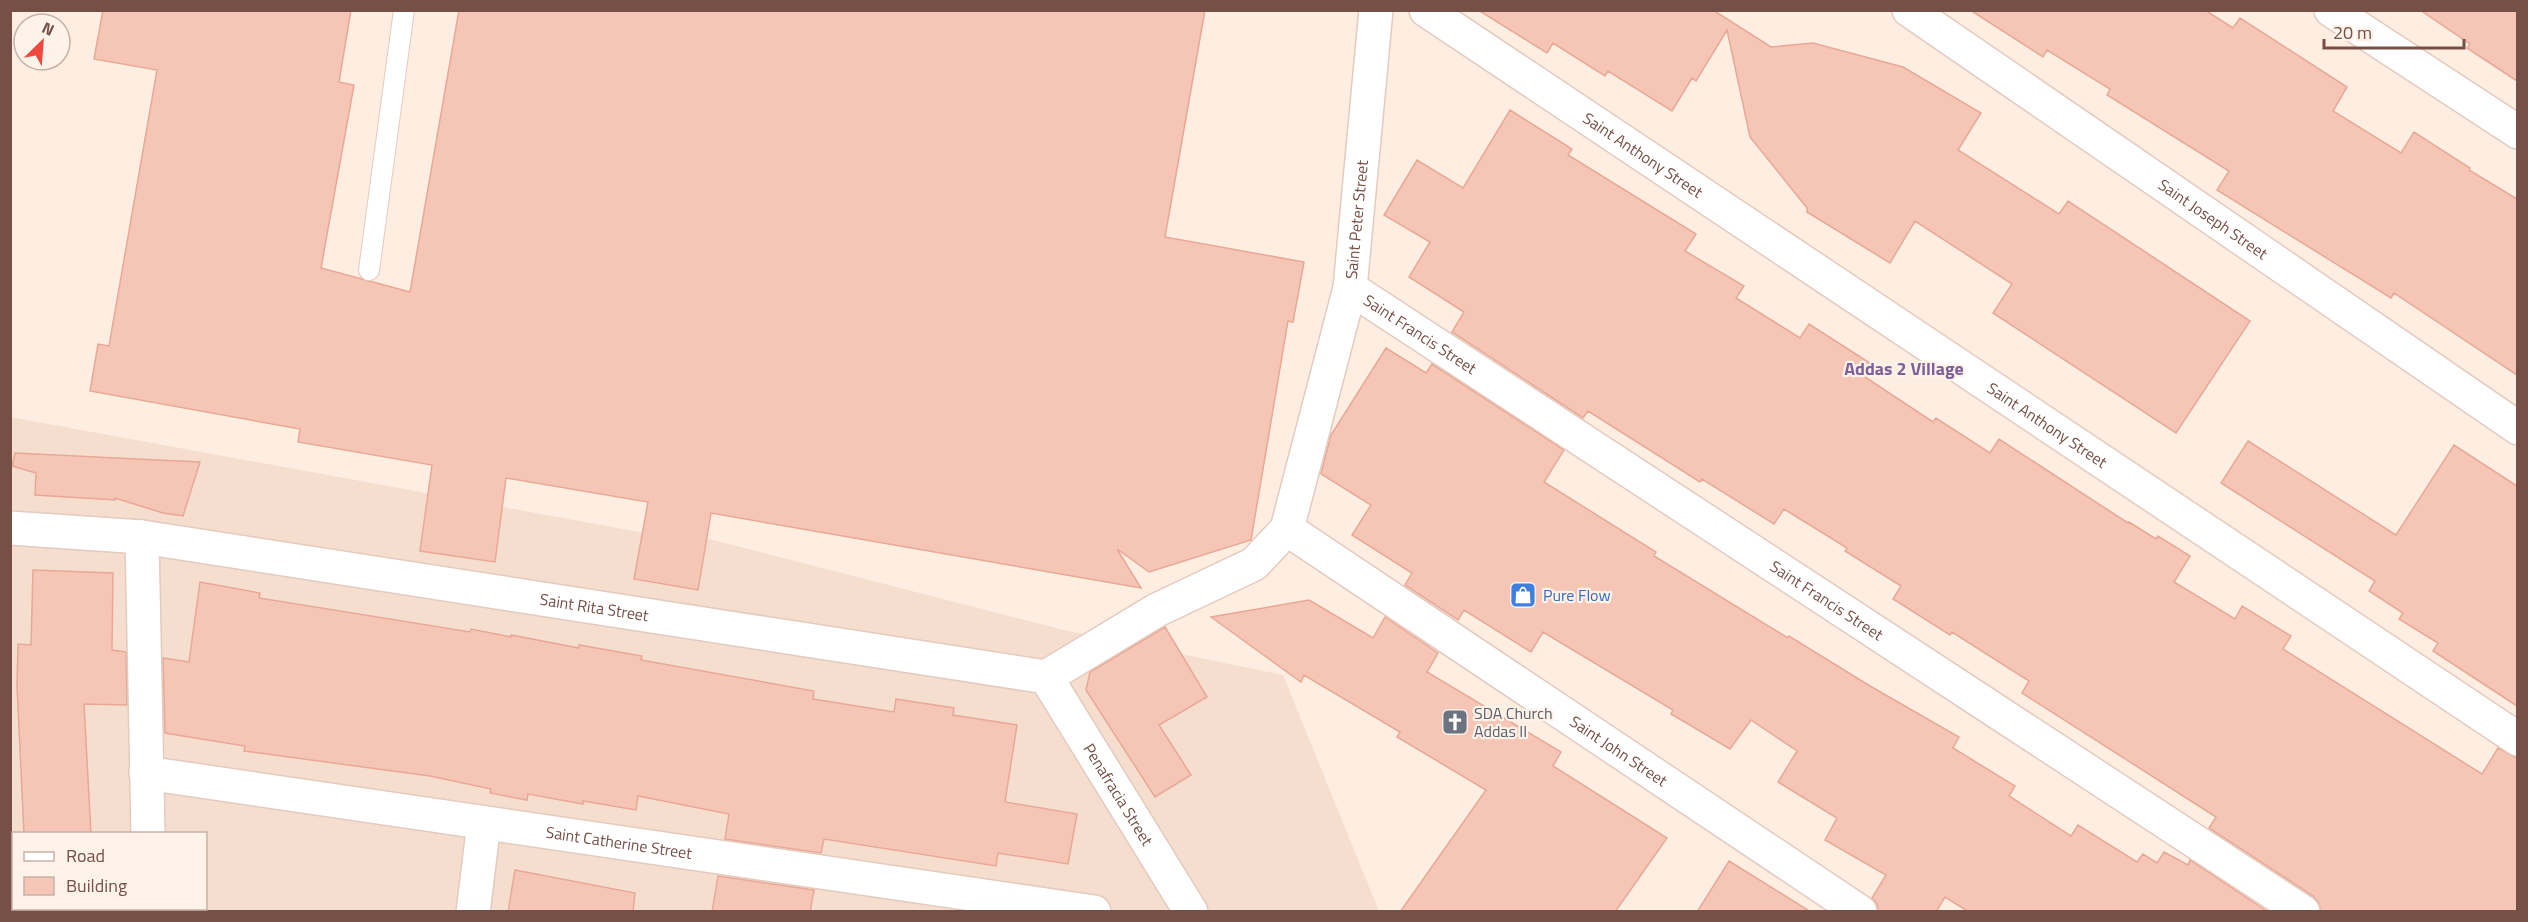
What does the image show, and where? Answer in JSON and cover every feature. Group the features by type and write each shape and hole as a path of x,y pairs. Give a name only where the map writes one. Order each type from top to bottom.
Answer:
{"street":[{"name":"Saint Peter Street","path":"1287,529 1350,288 1376,10"},
{"name":"Saint Anthony Street","path":"1426,10 2517,740"},
{"name":"Saint Joseph Street","path":"1909,10 2517,428"},
{"path":"2331,10 2517,132"},
{"name":"Saint Francis Street","path":"1350,288 2303,912"},
{"name":"Saint Rita Street","path":"10,528 142,537 1046,677"},
{"path":"1046,677 1157,610 1254,564 1287,529"},
{"name":"Saint John Street","path":"1287,529 1860,912"},
{"path":"142,537 148,832"},
{"name":"Penafracia Street","path":"1046,677 1191,912"},
{"name":"Saint Catherine Street","path":"146,773 1094,912"},
{"path":"472,912 484,823"}],"lane":[{"path":"369,270 404,10"}],"shaded area":[{"path":"10,417 645,533 705,538 1064,630 1283,675 1379,911 11,911"}],"building":[{"path":"103,10 351,10 339,82 354,85 321,268 410,292 459,10 1205,10 1165,237 1304,262 1293,322 1288,321 1251,540 1149,572 1117,549 1141,588 711,513 698,590 634,579 648,502 506,478 495,562 420,551 432,465 298,442 300,429 90,391 98,344 109,346 157,70 94,59"},
{"path":"1478,10 1713,10 1771,47 1813,43 1903,67 1981,113 1958,150 2059,214 2068,201 2250,321 2176,433 1993,313 2012,284 1915,221 1890,263 1807,212 1807,208 1750,137 1727,30 1696,81 1692,78 1672,111 1608,71 1605,76 1553,43 1547,53"},
{"path":"1970,10 2205,10 2233,28 2240,18 2347,87 2333,111 2401,153 2414,132 2470,168 2469,170 2517,199 2517,375 2394,293 2391,298 2217,190 2229,171 2107,95 2110,89 2047,50 2043,57"},
{"path":"2420,10 2517,10 2517,81 2467,48 2470,44"},
{"path":"1510,110 1572,149 1568,155 1696,234 1685,251 1744,286 1736,298 1800,338 1809,324 1873,365 1865,377 1933,422 1936,418 1990,453 1999,439 2128,523 2156,539 2158,536 2190,556 2174,582 2235,619 2242,606 2291,636 2283,649 2482,774 2498,748 2517,758 2517,912 2321,912 2319,903 2313,896 2209,828 2216,817 2022,693 2029,681 1952,632 1950,635 1893,599 1901,586 1845,551 1847,548 1784,509 1774,524 1702,479 1700,482 1588,411 1583,418 1452,332 1464,312 1409,277 1430,242 1384,215 1417,160 1463,188"},
{"path":"1386,348 1426,373 1432,364 1564,450 1544,482 1656,552 1654,556 1788,638 1789,636 1959,737 1953,748 2015,786 2009,796 2071,836 2078,825 2137,862 2143,854 2157,863 2164,852 2188,865 2190,860 2268,912 1969,912 1945,897 1936,912 1878,912 1877,904 1872,898 1886,875 1825,840 1837,818 1778,782 1797,751 1751,720 1730,749 1671,714 1673,710 1543,632 1531,652 1464,610 1458,620 1405,585 1412,573 1352,535 1371,505 1321,474 1331,435"},
{"path":"2248,441 2396,535 2454,445 2517,486 2517,706 2433,651 2438,643 2399,619 2403,613 2369,591 2375,581 2221,483"},
{"path":"15,453 200,462 183,516 163,513 115,498 115,500 35,495 36,473 12,466"},
{"path":"33,570 113,573 112,650 126,652 127,705 84,704 91,832 24,832 17,686 18,644 31,645"},
{"path":"200,582 260,593 259,598 470,632 471,629 579,648 579,645 642,656 641,660 814,691 813,699 894,712 896,699 954,708 953,715 1017,725 1005,802 1077,814 1068,864 998,853 996,866 824,839 821,853 725,839 729,814 638,796 636,810 583,801 583,804 528,794 527,800 490,793 491,789 430,776 244,751 245,746 165,733 163,658 189,662"},
{"path":"1309,600 1373,638 1385,617 1438,653 1427,672 1561,752 1553,766 1667,838 1615,912 1400,912 1486,790 1397,737 1400,732 1304,675 1301,682 1211,617"},
{"path":"1165,627 1207,697 1159,725 1191,775 1155,797 1086,690 1090,672"},
{"path":"1729,861 1811,912 1697,912"},
{"path":"515,870 635,893 633,912 508,912"},
{"path":"718,876 814,890 810,912 712,912"}],"place":[{"name":"Pure Flow","path":"1523,595"},
{"name":"SDA Church Addas II","path":"1455,722"}],"district":[{"name":"Addas 2 Village","path":"1904,369"}]}
